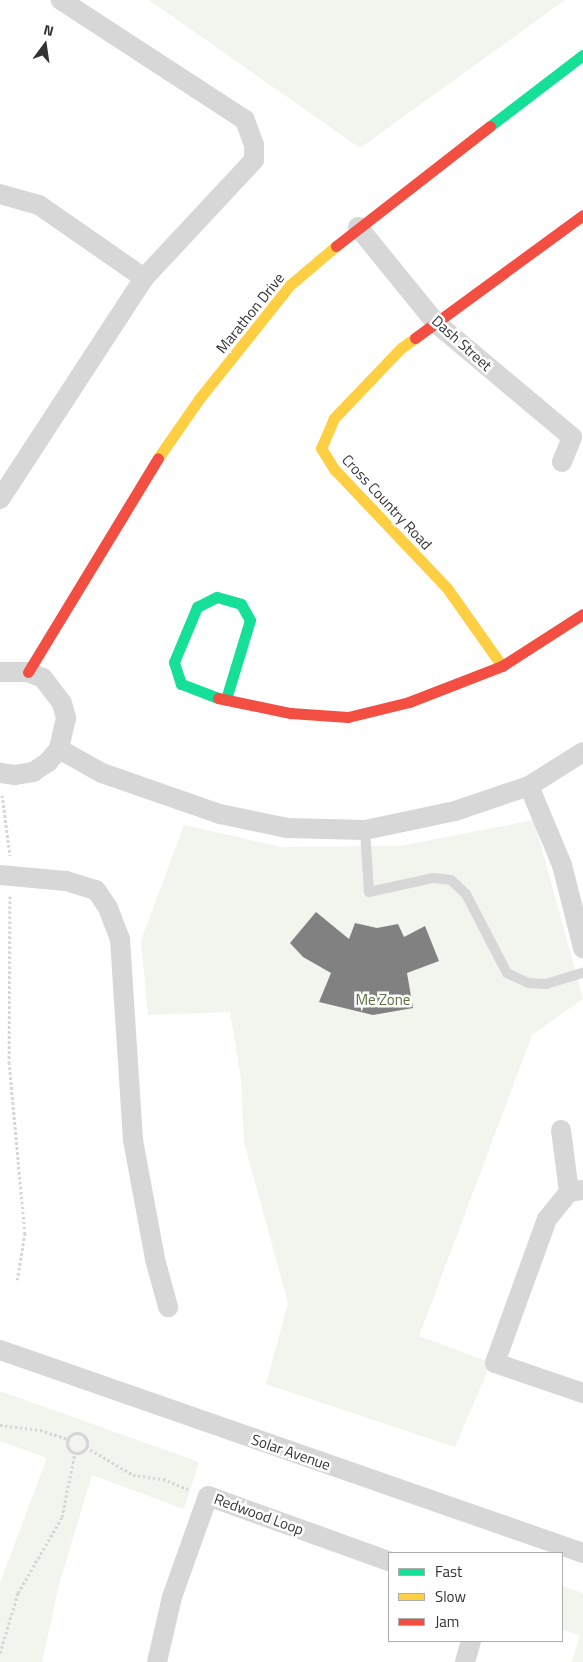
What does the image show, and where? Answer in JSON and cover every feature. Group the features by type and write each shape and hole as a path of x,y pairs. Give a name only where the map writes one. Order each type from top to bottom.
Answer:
{"street":[{"path":"0,499 144,278 254,160 254,145 245,120 61,0"},
{"name":"Marathon Drive","path":"28,672 148,473 199,399 290,285 358,227 583,55"},
{"path":"0,194 39,205 144,278"},
{"name":"Cross Country Road","path":"502,666 447,588 334,470 321,448 334,418 400,348 583,215"},
{"name":"Dash Street","path":"358,227 436,322 577,434"},
{"path":"562,462 577,434"},
{"path":"226,699 250,620 241,604 217,596 197,607 174,662 181,684 205,695 290,713 348,717 409,702 502,666 583,614"},
{"path":"0,672 28,672 48,684 62,703 65,726 59,749 48,762 33,772 15,775 0,773"},
{"path":"59,749 102,773 220,814 287,828 365,830 455,811 529,786 583,752"},
{"path":"529,786 562,865 583,948"},
{"path":"6,875 66,881 96,890 108,908 120,939 133,1140 155,1259 168,1307"},
{"path":"560,1130 576,1191 547,1219 495,1362 583,1393"},
{"name":"Solar Avenue","path":"0,1350 583,1553"},
{"name":"Redwood Loop","path":"157,1662 172,1597 208,1496 388,1561"},
{"path":"464,1662 471,1642"}],"lane":[{"path":"365,830 369,892 433,878 451,880 466,894 507,973 528,983 546,984 583,973"}],"path":[{"path":"0,786 9,829 6,875 9,1062 25,1233 17,1282"},
{"path":"0,1425 40,1430 68,1440"},
{"path":"75,1452 68,1447 68,1440 74,1434 80,1434 86,1441 86,1447"},
{"path":"75,1452 86,1447"},
{"path":"86,1447 133,1475 163,1479 208,1496"},
{"path":"0,1653 18,1593 62,1517 75,1452"}],"green space":[{"path":"149,0 565,0 360,148"},
{"name":"Me Zone","path":"534,820 583,999 532,1035 419,1336 491,1363 455,1447 266,1384 288,1303 244,1142 241,1078 230,1012 148,1015 141,941 184,825 282,847 400,846"},
{"path":"0,1391 199,1462 184,1509 92,1475 59,1585 42,1662 0,1662 0,1583 47,1458 0,1441"},
{"path":"563,1586 583,1593 583,1662 572,1662 580,1635 563,1630"}],"building":[{"path":"316,912 349,939 355,923 377,928 398,924 404,937 425,926 439,961 407,973 413,1008 373,1015 319,1002 331,973 303,957 290,943"}],"traffic: fast":[{"path":"490,126 583,55"},
{"path":"218,698 181,684 174,662 197,607 217,597 241,604 250,620 226,699"}],"traffic: slow":[{"path":"158,458 199,399 290,285 336,246"},
{"path":"415,338 401,348 334,418 321,448 335,470 447,588 502,666"}],"traffic: jam":[{"path":"336,246 490,126"},
{"path":"415,338 583,215"},
{"path":"28,672 158,458"},
{"path":"218,698 290,713 348,717 409,702 502,666 583,614"}]}
